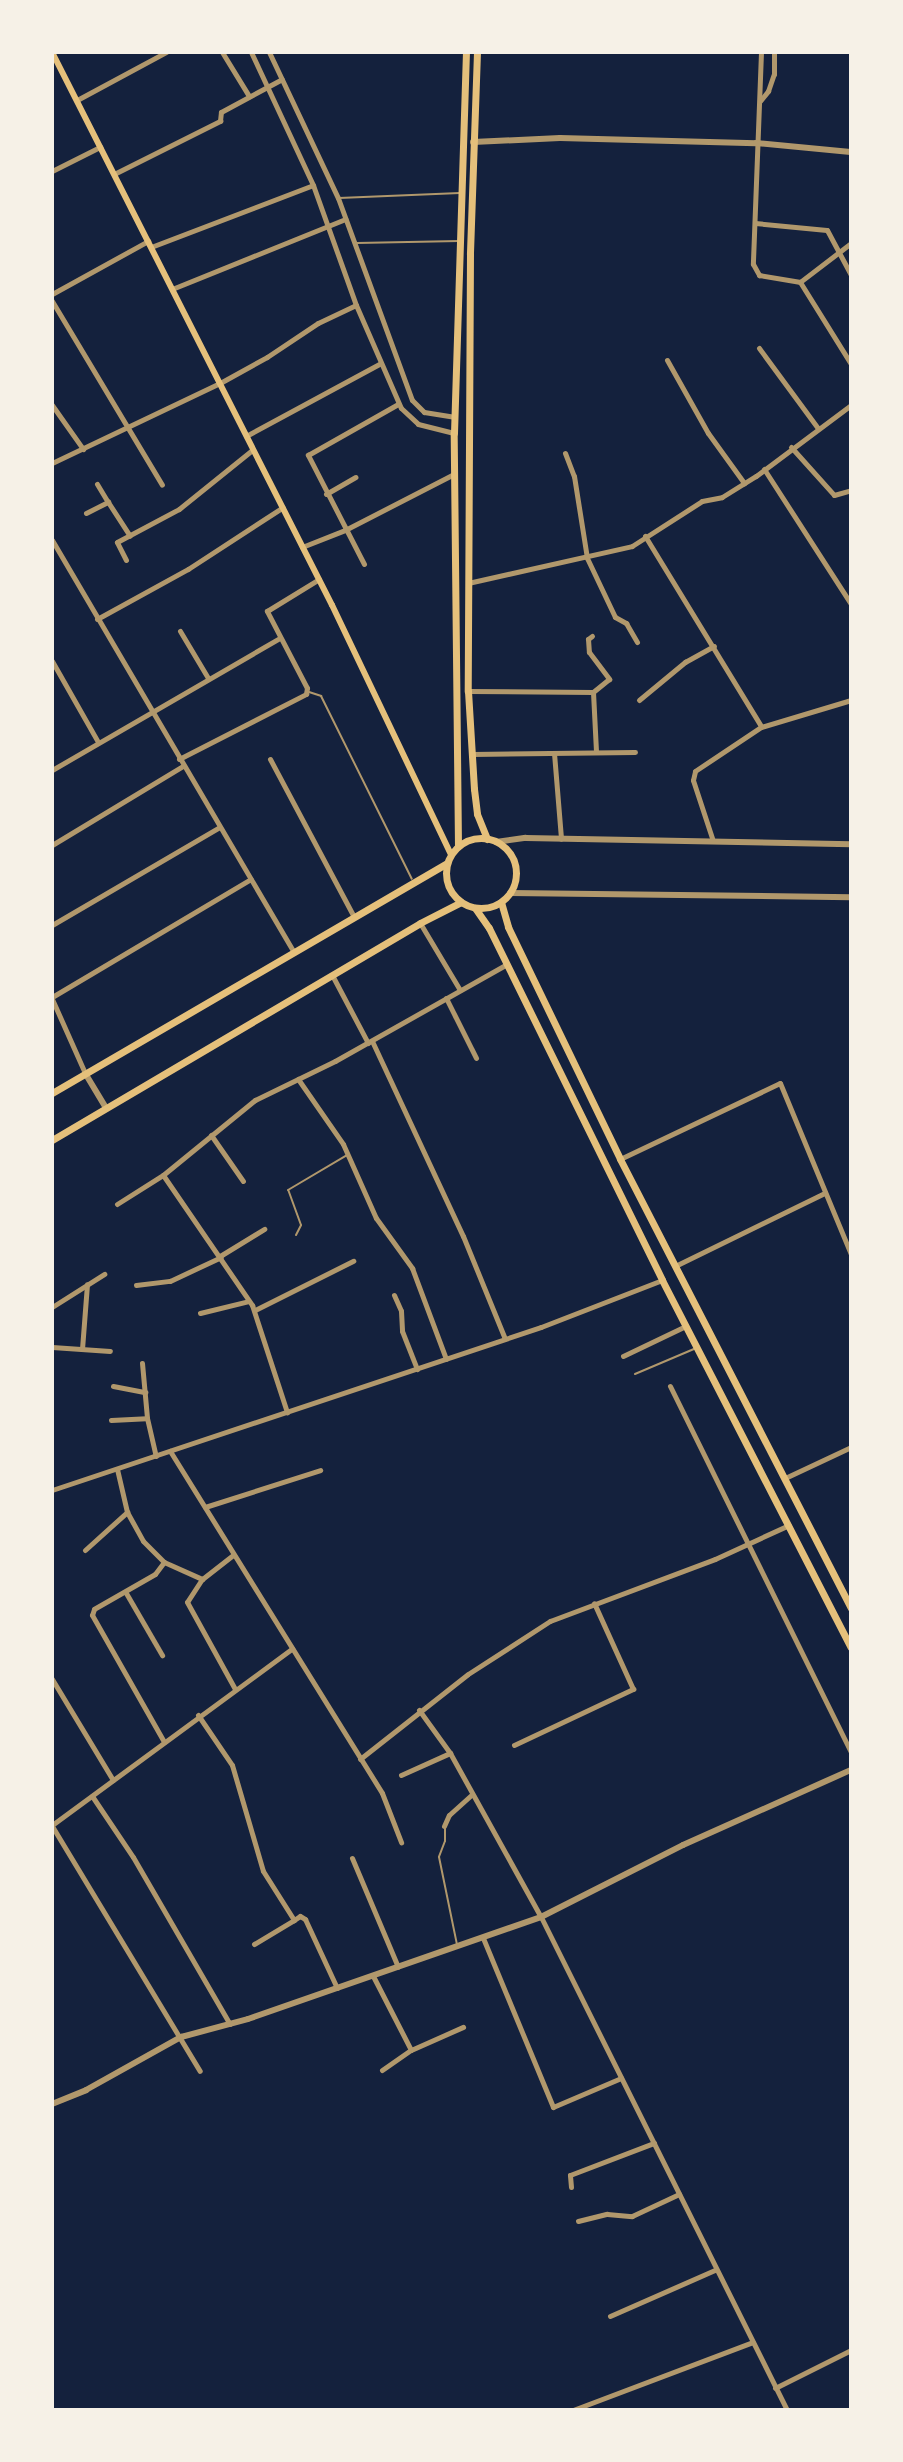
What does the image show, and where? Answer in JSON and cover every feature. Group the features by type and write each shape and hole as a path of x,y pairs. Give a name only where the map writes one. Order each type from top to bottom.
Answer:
{"main road":[{"path":"52,52 319,579 451,854"},
{"path":"458,846 454,417 466,52"},
{"path":"477,52 470,241 468,691 477,814 487,839"},
{"path":"460,241 470,241"},
{"path":"487,839 505,847 515,864 515,884 501,902 475,908 461,902 447,883 447,863 458,846 467,841 487,839"},
{"path":"52,1093 413,880 447,863"},
{"path":"52,1140 420,923 461,902"},
{"path":"501,902 508,927 525,964 620,1159 851,1608"},
{"path":"475,908 507,964 662,1280 851,1647"},
{"path":"605,1166 620,1159"},
{"path":"707,1363 722,1356"},
{"path":"768,1486 785,1478"}],"street":[{"path":"77,100 166,52"},
{"path":"222,52 249,96"},
{"path":"251,52 313,185 356,305 398,404 410,419 454,433"},
{"path":"269,52 338,198 403,379 419,409 454,417"},
{"path":"761,52 753,264 759,275 800,282 851,243"},
{"path":"759,102 768,91 774,74 774,52"},
{"path":"114,174 220,121 221,112 282,79"},
{"path":"473,142 560,138 757,143 851,152"},
{"path":"52,171 100,147"},
{"path":"52,294 150,244 313,185"},
{"path":"172,289 345,219"},
{"path":"755,223 827,230 851,275"},
{"path":"800,282 851,364"},
{"path":"52,301 162,485"},
{"path":"52,463 128,430 220,383 262,361 318,323 356,305"},
{"path":"759,348 817,427"},
{"path":"667,360 713,441 744,483"},
{"path":"246,436 381,363"},
{"path":"364,564 326,494 309,453 398,404"},
{"path":"52,405 83,449"},
{"path":"468,583 632,546 702,501 722,497 744,483 851,405"},
{"path":"410,419 419,409"},
{"path":"791,447 834,495 851,490"},
{"path":"126,560 117,542 179,509 252,450"},
{"path":"565,453 574,476 587,558 615,617 626,623 637,642"},
{"path":"764,469 851,604"},
{"path":"302,547 345,530 455,473"},
{"path":"326,494 356,477"},
{"path":"97,484 130,536"},
{"path":"86,513 108,502"},
{"path":"97,619 188,569 283,507"},
{"path":"645,536 761,727"},
{"path":"52,540 293,950"},
{"path":"179,759 308,691 267,614 268,607 319,579"},
{"path":"180,631 208,678"},
{"path":"468,691 593,692 609,679 589,652 588,639 592,636"},
{"path":"52,770 280,638"},
{"path":"639,700 674,670 714,646"},
{"path":"52,661 98,742"},
{"path":"593,692 596,752"},
{"path":"713,841 693,776 761,727 851,700"},
{"path":"471,754 635,752"},
{"path":"554,753 561,840"},
{"path":"270,759 353,915"},
{"path":"52,845 183,766"},
{"path":"52,925 220,827"},
{"path":"496,842 526,838 851,844"},
{"path":"106,1108 85,1073 52,998 251,879"},
{"path":"510,893 851,897"},
{"path":"420,923 460,990"},
{"path":"117,1204 163,1175 249,1104 370,1042 507,964"},
{"path":"332,975 370,1042 463,1236 505,1339"},
{"path":"446,998 476,1058"},
{"path":"298,1079 348,1155 376,1218 412,1268 446,1359"},
{"path":"620,1159 780,1083 851,1254"},
{"path":"211,1135 243,1181"},
{"path":"163,1175 255,1310 287,1413"},
{"path":"675,1266 825,1193"},
{"path":"136,1285 170,1281 220,1257 264,1229"},
{"path":"255,1310 353,1261"},
{"path":"52,1307 104,1274"},
{"path":"52,1490 505,1339 662,1280"},
{"path":"82,1349 87,1284"},
{"path":"394,1295 401,1311 402,1331 417,1369"},
{"path":"200,1313 249,1301"},
{"path":"623,1356 686,1325"},
{"path":"52,1347 110,1351"},
{"path":"142,1363 147,1418 156,1456"},
{"path":"113,1386 145,1392"},
{"path":"670,1386 851,1752"},
{"path":"111,1420 147,1418"},
{"path":"785,1478 851,1447"},
{"path":"170,1451 386,1800 401,1842"},
{"path":"117,1469 127,1512 143,1541 164,1562 202,1579"},
{"path":"205,1507 320,1470"},
{"path":"85,1550 127,1512"},
{"path":"360,1759 419,1710 542,1626 750,1544 789,1525"},
{"path":"233,1555 202,1579 188,1598 188,1606 235,1690"},
{"path":"164,1562 155,1574 94,1609 92,1615 164,1742"},
{"path":"126,1593 162,1655"},
{"path":"514,1745 633,1689 594,1603"},
{"path":"200,2071 52,1825 292,1649"},
{"path":"52,1679 113,1780"},
{"path":"419,1710 450,1753 541,1917 787,2410"},
{"path":"198,1715 232,1765 258,1861 294,1920"},
{"path":"401,1775 450,1753"},
{"path":"52,2104 101,2082 181,2037 230,2024 541,1917 683,1845 851,1770"},
{"path":"444,1826 449,1815 472,1794"},
{"path":"92,1796 133,1857 230,2024"},
{"path":"352,1858 398,1967"},
{"path":"254,1944 300,1916 305,1919 337,1988"},
{"path":"483,1938 553,2107 621,2078"},
{"path":"373,1976 411,2050"},
{"path":"382,2070 411,2050 463,2027"},
{"path":"571,2187 570,2175 654,2143"},
{"path":"578,2221 607,2214 632,2216 679,2194"},
{"path":"610,2316 715,2270"},
{"path":"573,2410 753,2342"},
{"path":"775,2388 851,2350"}],"lane":[{"path":"338,198 462,193"},
{"path":"352,243 460,241"},
{"path":"308,691 321,696 413,880"},
{"path":"296,1235 301,1225 288,1190 348,1155"},
{"path":"635,1374 698,1348"},
{"path":"444,1826 445,1841 439,1857 457,1947"}]}
